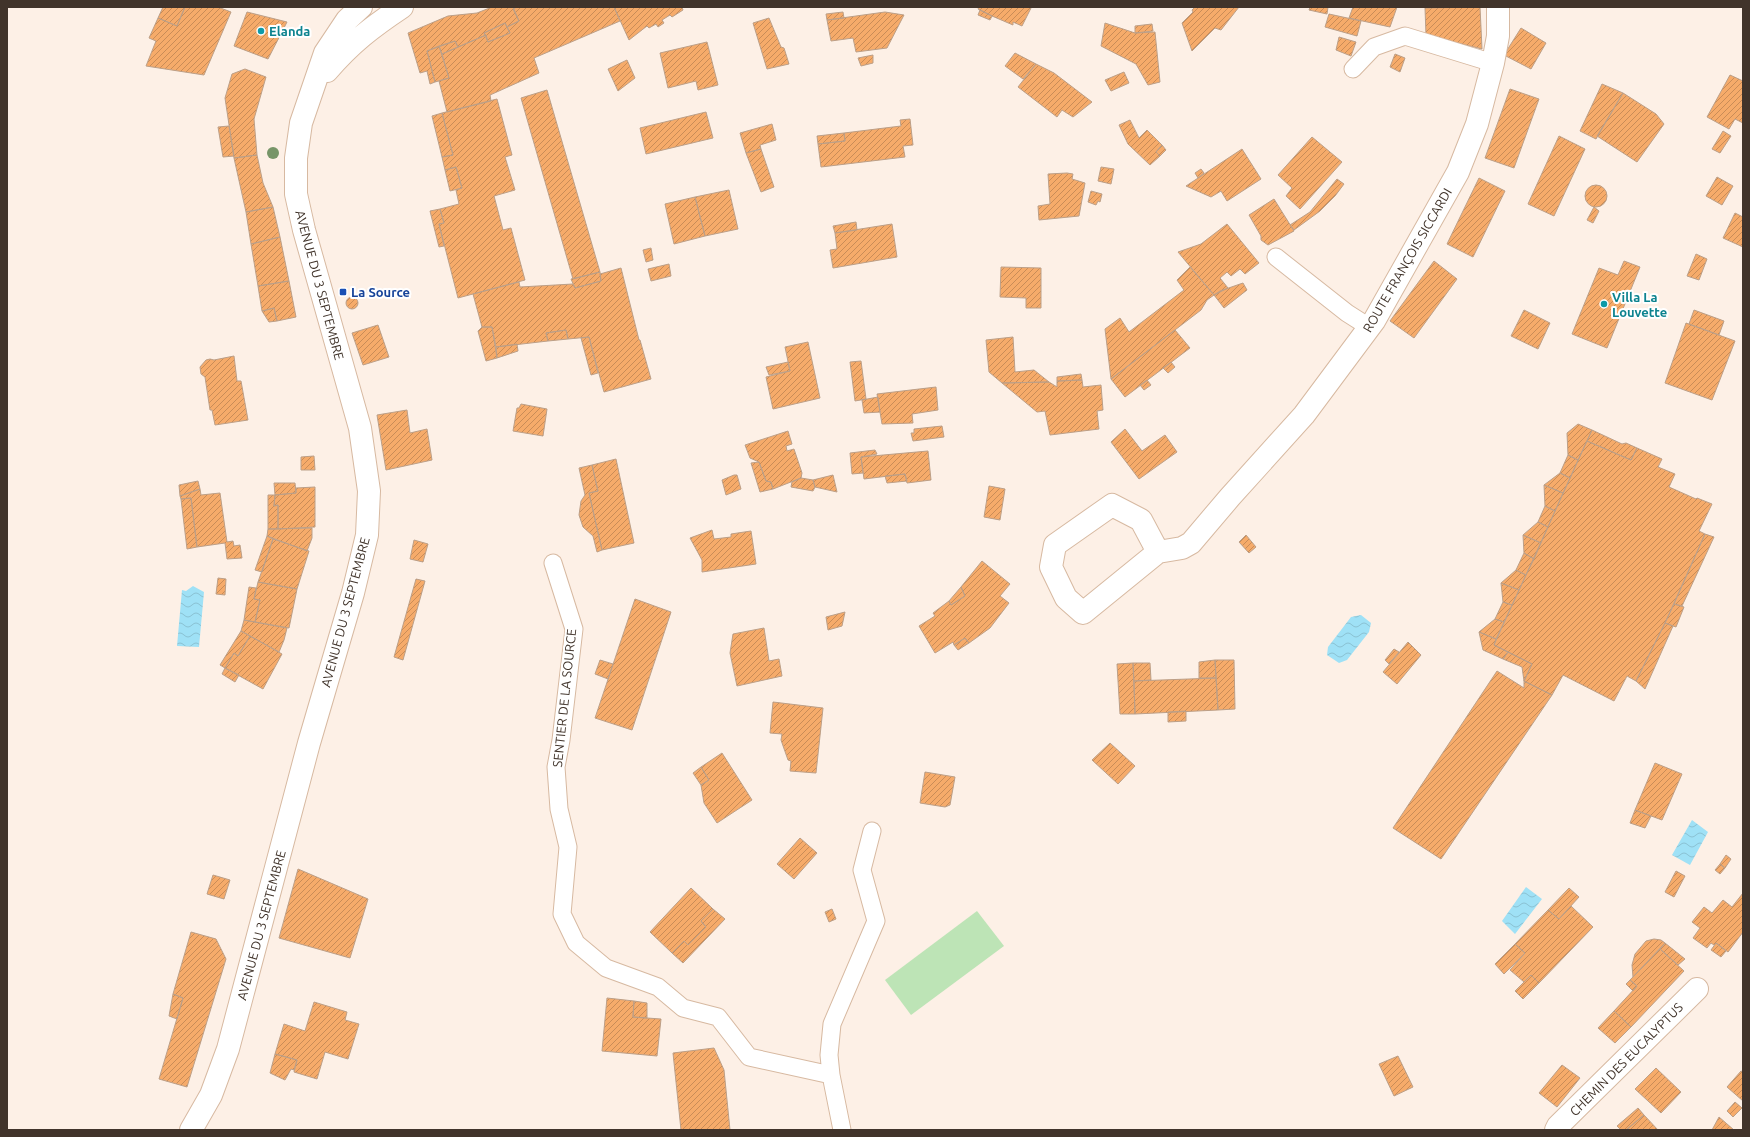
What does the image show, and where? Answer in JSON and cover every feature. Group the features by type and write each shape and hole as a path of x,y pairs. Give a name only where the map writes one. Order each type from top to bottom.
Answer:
{"main road":[{"name":"AVENUE DU 3 SEPTEMBRE","path":"191,1130 212,1095 228,1049 309,743 353,592 367,535 369,491 360,428 304,230 296,194 296,158 301,123 325,53 347,20 361,7"},
{"name":"AVENUE DU 3 SEPTEMBRE","path":"314,85 347,48 370,28 402,7"},
{"name":"ROUTE FRANÇOIS SICCARDI","path":"1158,552 1142,520 1112,505 1055,545 1050,567 1066,598 1083,613 1158,552 1182,548 1191,543 1230,496 1304,415 1374,321 1458,172 1477,124 1493,63 1498,36 1498,7"},
{"name":"CHEMIN DES EUCALYPTUS","path":"1556,1130 1558,1126 1697,989"}],"lane":[{"path":"1353,69 1374,47 1405,36 1493,63"},
{"path":"1276,257 1347,314 1369,327"},
{"name":"SENTIER DE LA SOURCE","path":"553,563 574,629 561,740 556,767 559,809 568,847 562,914 576,943 606,968 658,987 684,1008 718,1017 749,1057 831,1075"},
{"path":"842,1130 831,1075 830,1055 832,1024 876,921 862,870 872,831"}],"green space":[{"path":"977,911 1004,946 911,1015 885,980"}],"water":[{"path":"193,586 204,592 199,647 177,646 182,590 186,591"},
{"path":"1361,615 1371,623 1369,632 1347,660 1339,663 1327,655 1328,647 1351,617"},
{"path":"1692,820 1708,832 1690,865 1672,855"},
{"path":"1526,887 1542,899 1515,934 1502,921"}],"building":[{"path":"163,7 185,7 177,26 158,18"},
{"path":"185,7 218,7 231,12 204,75 146,66 156,41 149,38 158,18 177,26"},
{"path":"492,7 513,7 519,21 507,27 505,23 484,33 486,35 458,47 455,41 427,51 435,82 430,84 427,71 420,73 408,33 448,16 477,13"},
{"path":"517,7 614,7 620,21 534,58 539,73 490,95 491,101 447,112 439,81 449,78 442,54 486,35 488,42 510,33 507,27 519,21 513,9"},
{"path":"614,7 682,7 683,10 672,17 670,15 662,20 664,23 658,27 656,24 649,28 647,26 629,40"},
{"path":"979,7 1031,8 1022,26 1013,22 1013,25 992,16 978,9"},
{"path":"1195,7 1239,7 1221,30 1215,28 1192,51 1182,23 1193,12 1192,10"},
{"path":"1310,7 1328,7 1327,14 1309,10"},
{"path":"1353,7 1397,7 1390,27 1349,18"},
{"path":"1480,7 1482,49 1426,35 1425,8"},
{"path":"980,10 992,16 990,20 978,15"},
{"name":"Elanda","path":"247,12 287,22 268,59 234,46"},
{"path":"843,12 844,18 827,20 826,14"},
{"path":"885,12 904,15 887,48 856,52 853,38 831,41 827,20"},
{"path":"1329,14 1361,21 1357,36 1325,27"},
{"path":"769,18 781,47 784,48 789,64 767,69 753,23"},
{"path":"505,23 510,33 488,42 484,33"},
{"path":"1105,23 1135,33 1155,32 1160,82 1148,85 1136,64 1101,46"},
{"path":"1152,24 1153,31 1135,33 1135,26"},
{"path":"1521,28 1546,43 1531,69 1504,55"},
{"path":"1339,37 1356,42 1351,56 1336,50"},
{"path":"455,41 458,47 442,54 439,46"},
{"path":"707,42 718,85 698,90 696,81 668,88 660,53"},
{"path":"439,46 449,78 435,82 427,51"},
{"path":"1015,53 1036,64 1023,79 1005,66"},
{"path":"1395,54 1405,58 1400,72 1390,67"},
{"path":"873,55 873,63 861,66 858,58"},
{"path":"627,60 635,78 618,91 608,69"},
{"path":"1036,64 1054,73 1092,102 1073,117 1062,110 1057,117 1018,87"},
{"path":"245,69 266,77 254,119 257,155 234,158 225,98 232,74"},
{"path":"1124,72 1129,83 1111,91 1105,80"},
{"path":"1730,75 1743,81 1743,123 1735,119 1729,129 1707,117"},
{"path":"1602,84 1623,93 1596,139 1580,131"},
{"path":"1510,89 1539,99 1514,168 1485,158"},
{"path":"547,90 600,272 573,279 521,98"},
{"path":"1623,93 1656,114 1664,124 1637,162 1597,136"},
{"path":"497,99 512,155 505,157 515,190 494,196 503,230 511,228 525,280 458,298 439,224 444,223 440,209 459,204 456,190 462,188 456,167 445,170 442,157 453,155 442,113"},
{"path":"706,112 713,138 646,154 640,128"},
{"path":"442,113 453,155 442,157 432,116"},
{"path":"910,119 913,145 903,146 905,157 821,167 818,144 845,141 844,133 901,126 900,120"},
{"path":"1130,120 1139,138 1147,130 1162,145 1156,152 1160,156 1150,165 1128,144 1119,125"},
{"path":"772,124 776,140 760,145 761,149 746,153 740,133"},
{"path":"229,126 234,156 223,157 218,127"},
{"path":"1723,131 1731,136 1720,153 1712,149"},
{"path":"844,133 845,141 818,144 817,136"},
{"path":"1559,136 1585,149 1554,216 1528,204"},
{"path":"1312,137 1342,162 1300,209 1286,196 1292,188 1278,175"},
{"path":"1162,145 1166,150 1160,156 1156,152"},
{"path":"761,149 774,187 761,192 746,153"},
{"path":"1242,149 1261,179 1227,201 1221,191 1211,197 1186,186"},
{"path":"257,155 263,183 273,207 246,212 234,158"},
{"path":"456,167 462,188 450,191 445,170"},
{"path":"1101,167 1114,169 1111,184 1098,181"},
{"path":"1201,169 1204,173 1198,178 1195,173"},
{"path":"1048,174 1073,174 1072,179 1085,183 1079,216 1039,220 1038,206 1050,204"},
{"path":"1717,177 1733,186 1722,205 1706,196"},
{"path":"1479,178 1505,191 1473,257 1447,244"},
{"path":"1337,179 1344,184 1335,196 1320,211 1294,230 1290,225 1310,212"},
{"path":"1596,185 1604,188 1607,196 1604,204 1596,207 1588,204 1585,196 1588,188"},
{"path":"729,190 738,229 705,236 695,197"},
{"path":"1091,191 1102,194 1100,202 1098,201 1096,205 1088,202"},
{"path":"695,197 705,236 674,244 665,204"},
{"path":"1274,199 1294,231 1268,245 1261,240 1261,236 1249,215"},
{"path":"273,207 280,237 251,244 246,212"},
{"path":"1594,207 1599,211 1593,223 1587,220"},
{"path":"440,209 444,223 439,224 444,246 439,247 430,211"},
{"path":"1735,213 1743,217 1743,247 1723,238"},
{"path":"856,222 857,230 835,233 833,226"},
{"path":"892,224 897,257 833,268 830,250 837,249 835,233"},
{"path":"1227,224 1259,263 1245,274 1240,269 1231,276 1227,272 1220,278 1228,288 1214,295 1178,252 1201,244"},
{"path":"280,237 289,281 258,286 251,244"},
{"path":"651,248 653,260 646,262 643,250"},
{"path":"1696,254 1707,259 1699,280 1687,276"},
{"path":"1434,261 1457,279 1414,338 1390,321"},
{"name":"Villa La Louvette","path":"1624,261 1640,267 1607,348 1572,334 1599,268 1618,275"},
{"path":"669,264 671,276 651,281 648,269"},
{"path":"1001,267 1041,268 1041,308 1026,308 1026,298 1000,297"},
{"path":"1190,267 1214,295 1207,300 1201,310 1111,379 1105,329 1120,318 1129,332 1184,290 1177,280"},
{"path":"621,268 639,340 651,379 604,392 589,337 568,339 566,330 546,333 548,341 496,347 492,327 482,327 473,294 519,282 520,287 573,284 575,288 601,281 600,274"},
{"path":"600,272 601,281 575,288 571,279"},
{"path":"289,281 296,317 277,321 274,308 262,311 258,286"},
{"path":"1243,283 1247,290 1224,308 1214,295 1220,291"},
{"path":"350,297 354,297 358,303 354,309 350,309 346,305 346,301"},
{"path":"274,308 277,321 269,322 262,311"},
{"path":"1524,310 1550,323 1538,349 1511,336"},
{"path":"1694,310 1724,321 1719,335 1689,324"},
{"path":"1686,323 1735,341 1712,400 1665,383"},
{"path":"378,325 389,357 363,365 352,333"},
{"path":"482,327 492,327 497,358 486,361 478,331"},
{"path":"566,330 568,339 548,341 546,333"},
{"path":"1175,330 1190,348 1125,397 1111,379"},
{"path":"589,337 598,373 591,375 581,338"},
{"path":"1013,337 1015,372 1034,370 1049,382 1002,383 989,372 986,340"},
{"path":"808,342 820,398 773,409 766,377 790,371 785,347"},
{"path":"517,344 518,351 497,358 496,347"},
{"path":"234,356 237,381 241,381 248,420 215,425 212,410 210,410 205,377 201,374 200,367 206,360"},
{"path":"861,361 866,399 855,401 850,362"},
{"path":"788,362 790,371 769,375 766,367"},
{"path":"1171,362 1175,367 1168,373 1163,368"},
{"path":"1081,374 1082,380 1057,381 1057,377"},
{"path":"1082,380 1083,387 1101,385 1103,410 1097,411 1099,429 1050,435 1045,411 1037,412 1002,383 1049,382 1057,387 1057,381"},
{"path":"1147,380 1151,385 1144,390 1140,385"},
{"path":"936,387 938,410 912,414 913,423 882,424 877,394"},
{"path":"878,397 880,412 864,413 862,400"},
{"path":"521,404 547,409 543,436 513,431 517,408 519,408"},
{"path":"407,410 410,433 427,429 432,460 386,470 377,415"},
{"path":"1578,424 1592,430 1578,460 1568,455 1567,433"},
{"path":"942,426 944,437 913,441 911,433 914,433 914,429"},
{"path":"1125,429 1142,451 1165,435 1177,452 1139,479 1111,442"},
{"path":"1592,430 1622,444 1626,443 1637,448 1631,460 1587,441"},
{"path":"788,431 792,444 786,446 787,451 794,449 802,473 801,478 773,489 771,482 766,481 759,462 750,458 745,445"},
{"path":"1587,441 1631,460 1637,448 1662,459 1658,467 1675,474 1669,487 1696,499 1697,498 1712,504 1699,531 1705,534 1665,623 1636,681 1627,676 1614,701 1563,675 1552,695 1524,681 1532,664 1494,645"},
{"path":"875,450 877,454 861,457 863,473 852,474 850,453"},
{"path":"928,451 931,480 907,483 905,474 864,479 861,457"},
{"path":"1568,455 1578,460 1570,478 1560,473"},
{"path":"314,456 315,470 301,470 301,457"},
{"path":"616,459 634,543 602,550 589,493 598,491 592,465"},
{"path":"759,462 766,481 771,482 773,489 760,492 751,463"},
{"path":"592,465 598,491 589,493 602,550 597,552 593,536 583,527 579,515 581,501 585,495 579,468"},
{"path":"1560,473 1570,478 1563,493 1544,485"},
{"path":"905,474 907,481 887,483 885,476"},
{"path":"737,475 741,489 726,495 722,480"},
{"path":"833,475 837,492 815,487 813,480"},
{"path":"801,478 813,480 815,487 813,491 791,487 792,482"},
{"path":"198,481 200,489 180,496 179,485"},
{"path":"274,483 295,483 296,493 275,495"},
{"path":"1544,485 1563,493 1555,511 1545,506"},
{"path":"989,486 1005,489 1000,520 984,517"},
{"path":"315,487 315,527 278,529 278,505 274,506 275,495 296,493 296,488"},
{"path":"200,489 201,495 220,493 227,542 233,541 234,546 240,545 242,558 227,559 225,543 197,547 191,498 181,499 180,496"},
{"path":"268,495 275,495 274,506 278,505 278,529 268,529"},
{"path":"191,498 197,547 187,549 181,499"},
{"path":"1545,506 1555,511 1548,527 1538,522"},
{"path":"1538,522 1548,527 1541,543 1523,535"},
{"path":"312,528 312,538 307,551 267,536 268,529"},
{"path":"712,530 714,539 731,537 731,534 751,531 756,564 702,572 702,560 690,538"},
{"path":"1705,534 1714,537 1682,606 1674,604"},
{"path":"1246,535 1256,547 1249,553 1239,542"},
{"path":"1523,535 1541,543 1534,559 1524,553"},
{"path":"267,536 273,539 262,572 255,570"},
{"path":"273,539 309,551 297,589 258,582"},
{"path":"414,540 428,544 423,562 410,559"},
{"path":"1524,553 1534,559 1526,575 1516,570"},
{"path":"982,561 1010,584 1000,596 1009,603 990,628 969,643 965,638 954,645 953,642 935,653 919,626 935,616 933,613 949,601 951,605 965,596 961,587"},
{"path":"1516,570 1526,575 1519,590 1501,583"},
{"path":"218,578 226,579 225,595 216,594"},
{"path":"416,579 425,581 403,660 394,657"},
{"path":"258,582 297,589 289,628 255,622 260,600 254,599"},
{"path":"1501,583 1519,590 1512,605 1503,602"},
{"path":"249,587 256,588 254,599 260,600 255,622 244,620"},
{"path":"961,587 965,596 951,605 949,601"},
{"path":"635,599 671,612 632,730 595,718"},
{"path":"1503,602 1512,605 1504,622 1495,619"},
{"path":"1674,604 1684,607 1676,627 1665,623"},
{"path":"845,612 842,626 828,630 826,617"},
{"path":"1495,619 1504,622 1496,639 1479,632"},
{"path":"244,620 287,628 279,652 241,631"},
{"path":"1665,623 1673,626 1645,689 1636,681"},
{"path":"764,628 769,661 779,659 782,676 737,686 730,653 733,634"},
{"path":"241,631 250,636 238,656 234,653 225,668 220,665"},
{"path":"1479,632 1496,639 1494,645 1508,652 1503,659 1483,650"},
{"path":"250,636 282,654 263,689 225,668 234,653 238,656"},
{"path":"965,638 969,643 958,650 954,645"},
{"path":"1408,642 1421,655 1397,684 1383,672"},
{"path":"1394,649 1399,652 1389,664 1385,660"},
{"path":"1508,652 1532,664 1524,681 1522,667 1503,659"},
{"path":"600,660 613,664 608,679 595,674"},
{"path":"1215,660 1234,660 1235,709 1218,710"},
{"path":"1215,660 1216,678 1199,678 1199,662"},
{"path":"1133,663 1150,663 1151,680 1134,681"},
{"path":"1133,663 1135,714 1120,714 1117,664"},
{"path":"225,668 239,675 235,682 222,674"},
{"path":"1497,671 1524,688 1524,681 1552,695 1441,859 1393,828"},
{"path":"1216,678 1218,710 1135,714 1134,681"},
{"path":"773,702 823,708 816,773 790,771 791,761 788,760 781,740 782,734 770,733"},
{"path":"1186,711 1186,721 1168,722 1168,712"},
{"path":"1110,743 1135,766 1118,784 1092,760"},
{"path":"722,753 752,800 717,823 704,803 701,785 709,780 701,767"},
{"path":"1655,763 1682,774 1662,820 1635,810"},
{"path":"701,767 709,780 701,785 693,773"},
{"path":"925,772 955,777 950,805 945,807 920,803"},
{"path":"1635,810 1651,816 1645,828 1630,823"},
{"path":"800,838 817,853 794,879 777,864"},
{"path":"1726,855 1731,859 1725,868 1720,864"},
{"path":"1720,864 1725,868 1720,874 1715,870"},
{"path":"298,869 368,899 350,958 279,938"},
{"path":"1676,871 1685,876 1674,897 1665,892"},
{"path":"213,875 230,880 224,899 207,894"},
{"path":"691,888 713,909 701,921 706,927 688,945 684,941 672,953 650,932"},
{"path":"1569,888 1579,897 1559,919 1548,910"},
{"path":"1743,893 1743,932 1728,952 1716,943 1714,945 1711,943 1707,948 1693,938 1700,928 1692,922 1704,907 1712,913 1723,900 1732,907"},
{"path":"1571,906 1593,927 1539,983 1531,975 1524,982 1510,970 1525,953 1515,944 1548,910 1559,919"},
{"path":"713,909 725,919 683,963 672,953 684,941 688,945 706,927 701,921"},
{"path":"832,909 836,919 829,922 825,912"},
{"path":"191,932 216,939 226,959 187,1087 159,1079 183,998 173,994"},
{"path":"1654,939 1661,940 1665,943 1633,977 1632,965 1635,954 1646,941"},
{"path":"1665,943 1685,959 1678,965 1660,949"},
{"path":"1716,943 1726,951 1721,957 1711,950"},
{"path":"1515,944 1525,953 1504,974 1495,964"},
{"path":"1660,949 1684,971 1631,1027 1614,1011 1637,986 1630,980"},
{"path":"1531,975 1539,983 1523,999 1515,991"},
{"path":"1630,980 1637,986 1633,991 1626,984"},
{"path":"173,994 183,998 177,1019 169,1016"},
{"path":"607,998 634,1001 633,1017 661,1019 657,1056 602,1051"},
{"path":"634,1001 647,1003 647,1018 633,1017"},
{"path":"314,1002 347,1012 345,1020 359,1024 348,1059 325,1052 317,1079 294,1072 297,1060 275,1054 284,1024 305,1031"},
{"path":"1614,1011 1631,1027 1615,1043 1598,1028"},
{"path":"714,1048 724,1070 730,1130 681,1130 673,1053"},
{"path":"275,1054 297,1060 294,1070 291,1069 285,1080 270,1073"},
{"path":"1398,1056 1413,1087 1394,1096 1379,1064"},
{"path":"1562,1065 1580,1078 1557,1107 1539,1093"},
{"path":"1656,1068 1681,1092 1661,1113 1635,1089"},
{"path":"1741,1071 1743,1072 1743,1101 1727,1087"},
{"path":"1735,1102 1742,1108 1733,1117 1727,1111"},
{"path":"1638,1108 1644,1115 1626,1130 1621,1130 1617,1126"},
{"path":"1644,1115 1658,1130 1626,1130"},
{"path":"1719,1117 1734,1130 1712,1130"}],"place":[{"name":"Elanda","path":"261,31"},
{"name":"La Source","path":"343,292"},
{"name":"Villa La Louvette","path":"1604,304"}]}
